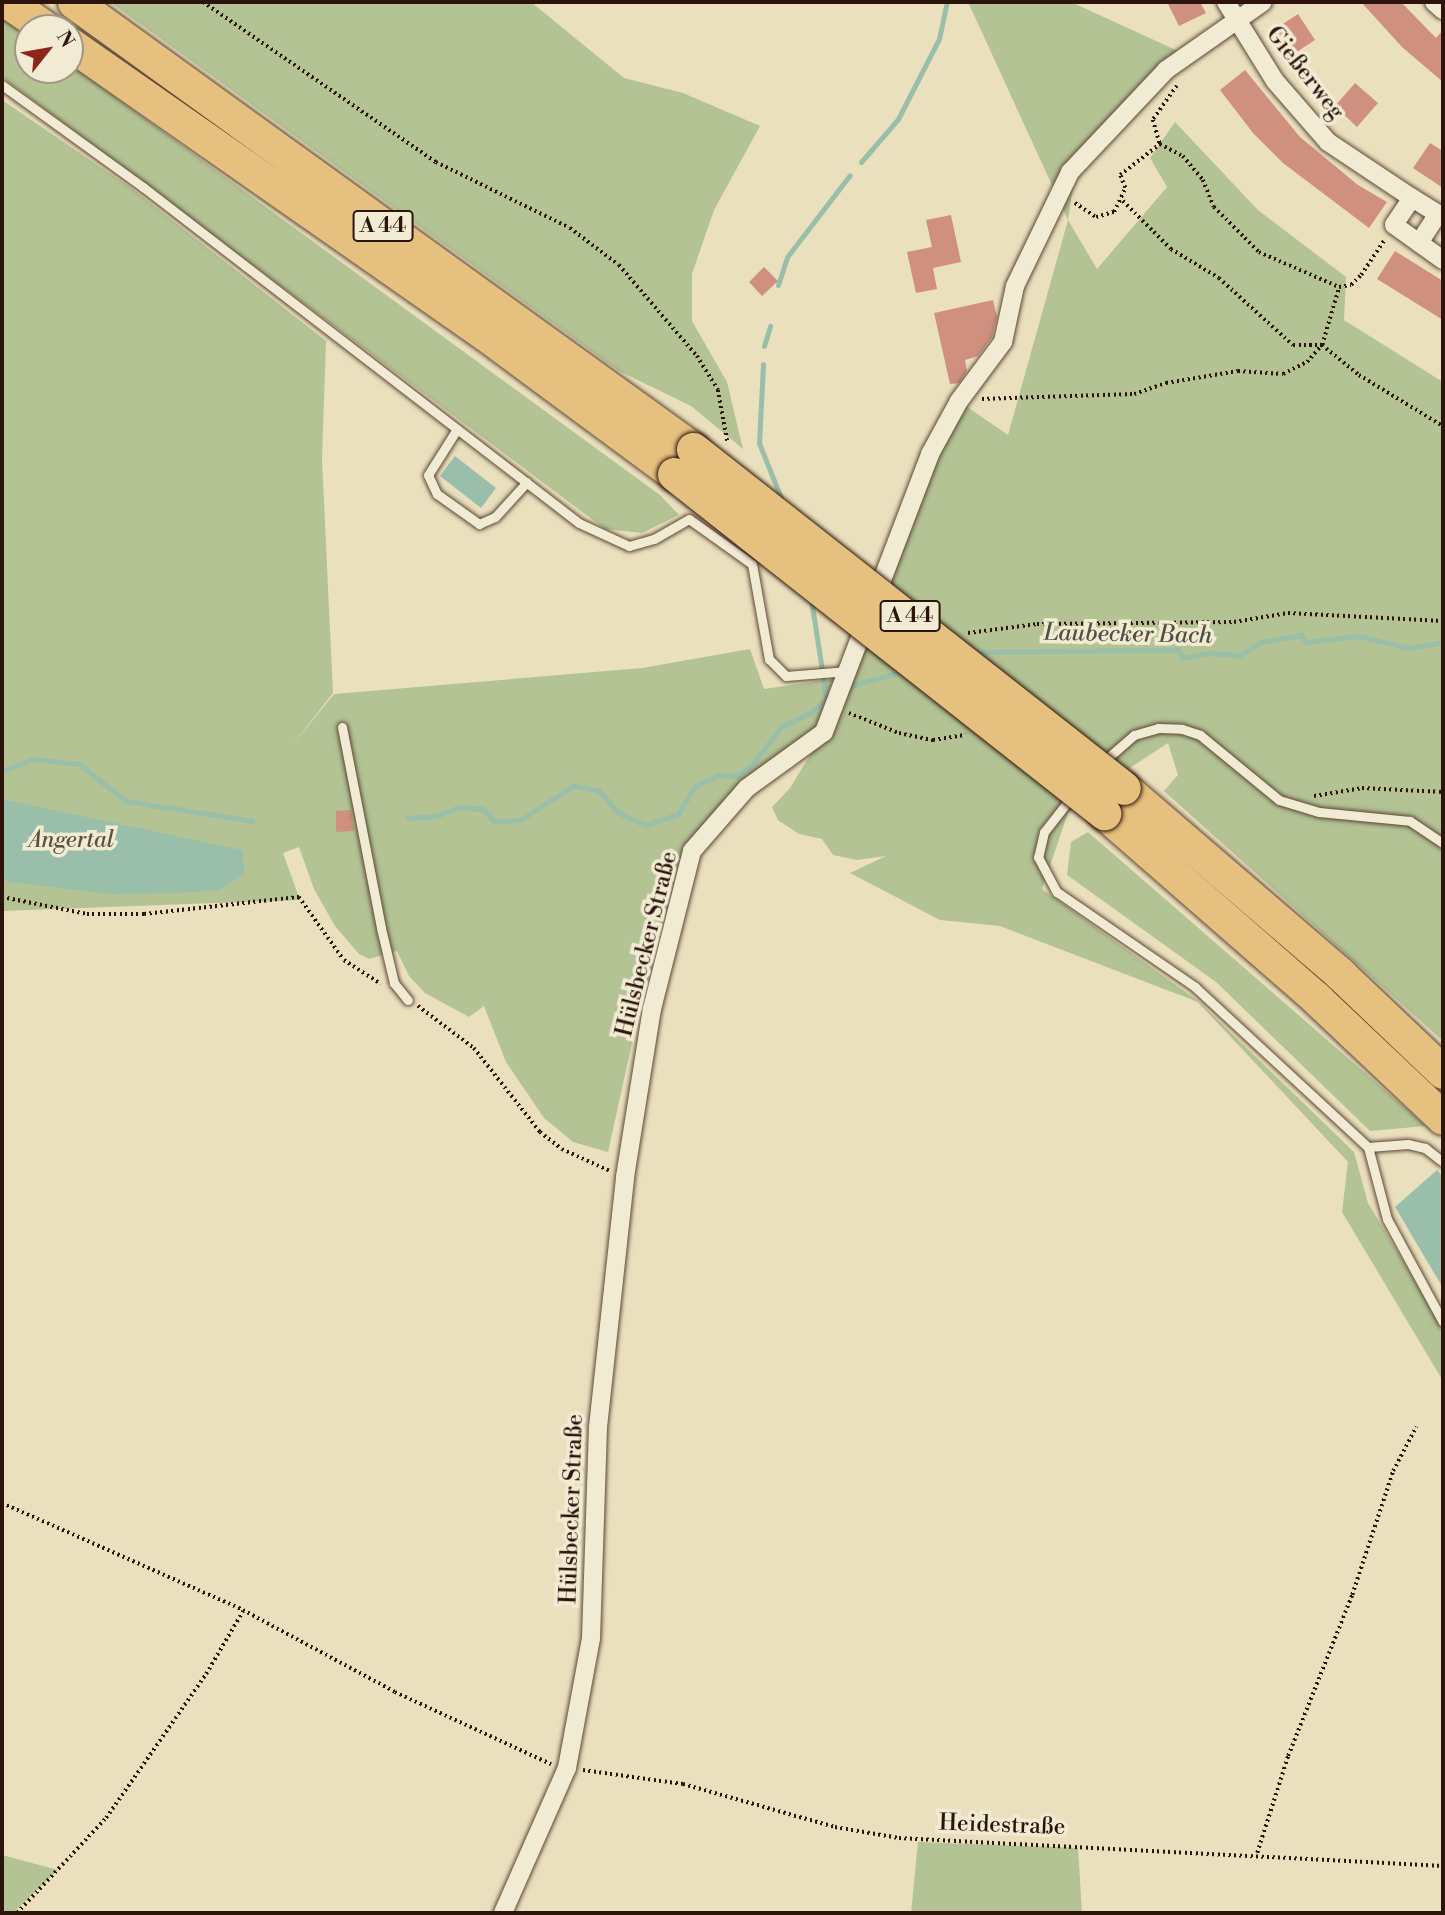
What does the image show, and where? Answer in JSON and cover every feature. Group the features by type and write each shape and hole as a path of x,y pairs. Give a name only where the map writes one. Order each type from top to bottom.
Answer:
{"highway":[{"path":"8,2 26,14"},
{"name":"A 44","path":"74,2 684,461 1114,800 1340,974 1443,1072"},
{"name":"A 44","path":"84,54 485,334 684,461"},
{"name":"A 44","path":"1114,800 1443,1118"}],"street":[{"name":"Gießerweg","path":"1226,2 1234,20 1275,81 1328,142 1438,214 1419,243"},
{"name":"Hülsbecker Straße","path":"503,1913 567,1768 591,1638 598,1427 625,1177 652,1009 692,850 747,788 824,732 841,670 930,454 959,401 1003,342 1015,286 1070,172 1166,70 1262,2"},
{"path":"1434,2 1443,10"},
{"path":"1412,198 1394,225 1443,260"}],"lane":[{"path":"2,85 143,187 579,523 619,544 654,539 689,519 752,564 769,660 786,676 841,670"},
{"path":"457,429 428,475 437,494 479,524 495,517 527,482"},
{"path":"342,727 394,984 408,1000"},
{"path":"1092,772 1134,735 1158,728 1182,729 1200,735 1268,793 1294,806 1410,821 1443,843"},
{"path":"1083,782 1044,832 1038,857 1057,892 1195,987 1368,1147 1387,1219 1443,1322"},
{"path":"1368,1147 1408,1144 1425,1148 1443,1162"}],"path":[{"path":"203,2 436,162 569,228 619,265 697,356 718,390 731,457"},
{"path":"1181,81 1153,120 1160,144 1183,156 1203,180 1214,206 1259,252 1339,287 1351,285 1362,275 1394,225"},
{"path":"1073,201 1096,217 1114,212 1123,201 1125,188 1120,175 1160,144"},
{"path":"1123,201 1171,249 1219,278 1293,345 1322,345 1359,375 1443,426"},
{"path":"959,401 1134,394 1166,383 1238,371 1283,374 1307,362 1322,345 1338,304 1339,287"},
{"path":"962,635 1037,624 1234,622 1288,613 1443,621"},
{"path":"1294,806 1304,799 1353,789 1443,792"},
{"path":"2,897 87,914 144,914 299,897 344,960 408,1000 474,1048 540,1132 562,1149 625,1177"},
{"path":"1257,1853 1288,1756 1352,1595 1393,1471 1416,1427"},
{"name":"Heidestraße","path":"2,1503 243,1610 395,1692 443,1710 537,1760 567,1768 683,1784 835,1827 899,1838 1257,1853 1352,1864 1443,1866"},
{"path":"17,1913 106,1818 206,1674 243,1610"}],"green space":[{"path":"110,2 531,2 624,78 683,93 760,126 714,210 692,274 692,321 727,382 743,449 691,406 619,371"},
{"path":"968,2 1071,2 1178,51 1177,68 1075,174 1068,220"},
{"path":"2,15 14,24 14,84 84,84 84,74 660,495 679,515 642,533 605,529 2,77"},
{"name":"Angertal","path":"2,100 131,188 326,341 322,459 333,693 291,747 334,694 642,668 750,649 764,689 833,679 817,727 739,785 683,852 636,1025 608,1152 573,1142 544,1118 506,1062 484,1006 469,1017 425,993 409,976 397,951 369,959 359,954 335,926 314,889 299,847 283,853 300,900 2,911"},
{"path":"1175,122 1258,210 1346,277 1344,320 1443,382 1443,1041 1164,791 1178,775 1168,743 1070,807 1042,889 1198,1001 1354,1152 1368,1203 1443,1328 1443,1381 1342,1212 1348,1162 1198,1002 1000,926 940,920 850,873 886,856 857,860 833,855 822,839 799,834 778,820 772,807 790,788 824,732 935,453 963,404 1008,435 1068,220 1097,269 1167,187 1150,158"},
{"path":"1088,832 1426,1126 1370,1131 1216,982 1067,875 1071,842"},
{"path":"918,1842 1078,1848 1082,1913 911,1913"},
{"path":"2,1855 58,1870 13,1913 2,1913"}],"shaded area":[{"path":"455,456 496,488 481,508 440,476"},
{"path":"2,801 242,850 245,873 220,890 174,893 111,894 9,882 2,878"},
{"path":"1437,1170 1443,1177 1443,1288 1395,1207"}],"building":[{"path":"1167,2 1200,2 1206,13 1179,26"},
{"path":"1361,2 1401,2 1436,38 1443,30 1443,82 1402,47"},
{"path":"1298,14 1315,40 1289,57 1272,31"},
{"path":"1245,70 1300,137 1358,185 1387,202 1369,228 1283,163 1253,133 1220,90"},
{"path":"1355,83 1378,103 1357,127 1335,106"},
{"path":"1430,143 1443,151 1443,188 1413,168"},
{"path":"951,215 961,262 933,268 937,289 916,293 907,252 932,247 926,220"},
{"path":"1395,251 1443,281 1443,320 1377,279"},
{"path":"764,267 778,281 762,296 749,282"},
{"path":"993,300 997,317 992,337 978,356 965,360 967,371 959,383 950,384 934,313"},
{"path":"351,810 354,831 336,832 336,811"}],"waterway":[{"path":"861,162 898,119 939,39 947,2"},
{"path":"778,285 787,257 850,175"},
{"path":"764,346 770,326"},
{"path":"763,364 759,443 783,503"},
{"path":"811,599 826,696"},
{"name":"Laubecker Bach","path":"972,652 1178,650 1183,658 1209,653 1240,655 1261,642 1301,635 1306,642 1359,636 1409,648 1443,642"},
{"name":"Laubecker Bach","path":"850,686 905,671"},
{"name":"Laubecker Bach","path":"408,818 436,816 459,807 483,809 494,821 520,820 573,786 598,790 618,812 645,825 678,814 695,786 719,775 736,776 752,765 781,727 810,713 831,694"},
{"name":"Laubecker Bach","path":"2,771 33,759 79,764 126,801 252,821"}]}
